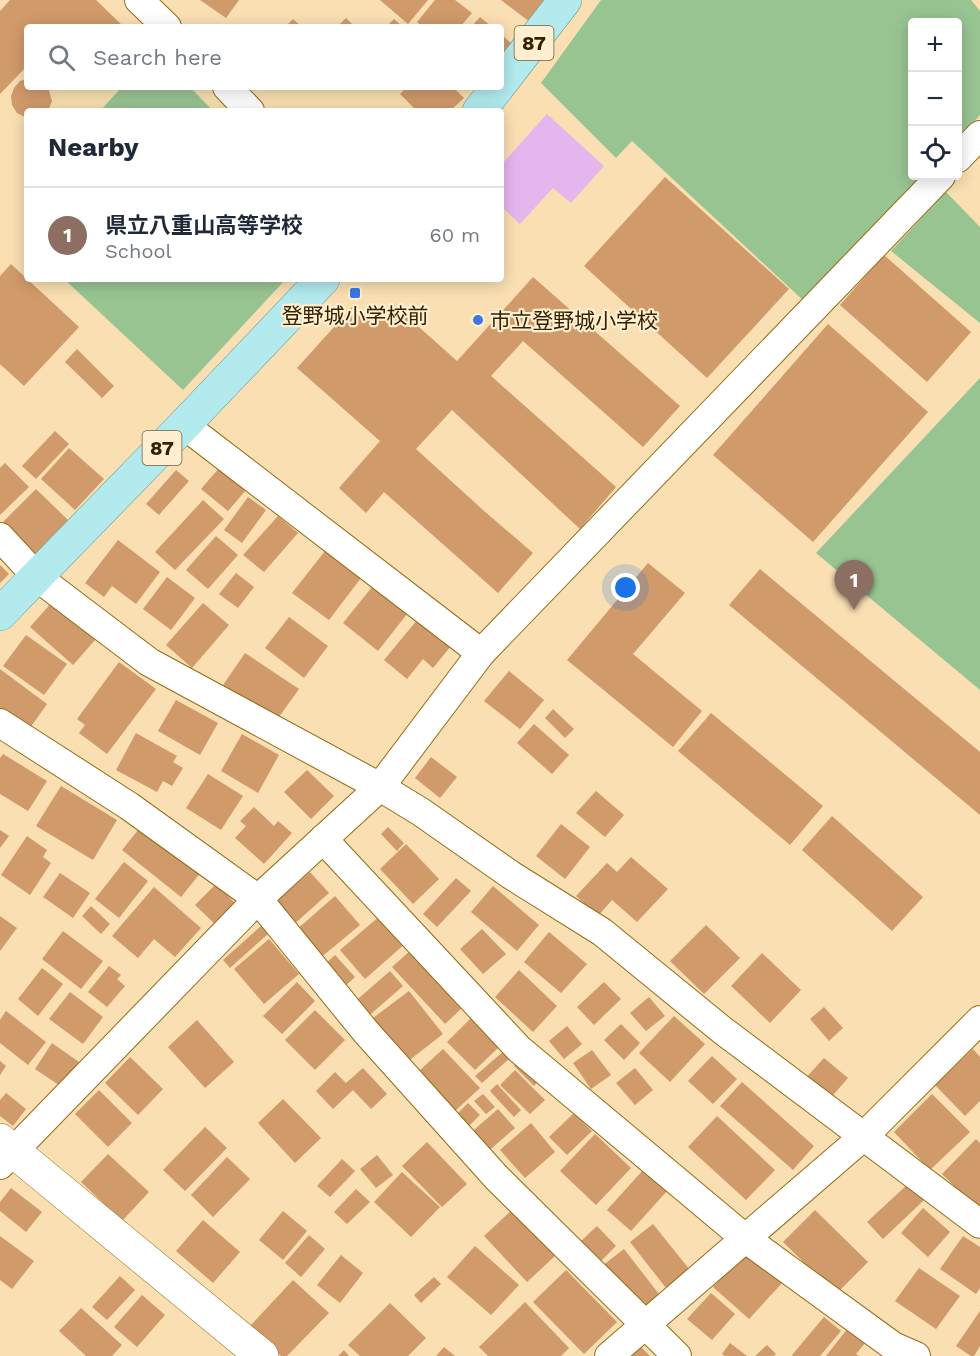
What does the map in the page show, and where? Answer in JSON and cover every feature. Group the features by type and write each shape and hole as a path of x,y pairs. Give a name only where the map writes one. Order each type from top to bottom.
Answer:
{"main road":[{"name":"87","path":"504,80 565,0"},
{"name":"87","path":"481,108 496,90"},
{"name":"87","path":"0,614 320,282"}],"street":[{"path":"139,0 164,24"},
{"path":"230,90 247,108"},
{"path":"962,153 980,135"},
{"path":"262,1356 5,1152 258,898 380,787 481,653 937,180"},
{"path":"184,425 481,653"},
{"path":"0,537 37,578 149,662 380,787 421,812 511,875 602,932 712,1023 980,1224"},
{"path":"0,723 129,806 258,898 366,1032 496,1177 677,1356"},
{"path":"322,839 519,1049 746,1239 893,1346 916,1356"},
{"path":"609,1356 863,1137 976,1031"}],"green space":[{"path":"601,0 971,0 980,11 980,115 962,135 962,18 908,18 908,180 920,180 806,303 632,141 616,158 541,83"},
{"path":"119,90 193,90 210,108 103,108"},
{"path":"946,192 980,227 980,323 891,251"},
{"path":"67,282 283,282 183,390"},
{"path":"980,378 980,690 816,553"}],"shaded area":[{"path":"547,114 604,166 571,203 553,188 520,224 504,209 504,162"}],"building":[{"path":"10,0 96,0 121,24 24,24 24,69 0,94 0,11"},
{"path":"200,0 239,0 226,18"},
{"path":"380,0 428,0 408,24"},
{"path":"435,0 455,0 472,13 463,24 419,24 417,22"},
{"path":"501,0 549,0 531,23"},
{"path":"480,17 488,24 474,24"},
{"path":"346,18 352,24 340,24"},
{"path":"293,19 299,24 288,24"},
{"path":"394,19 400,24 389,24"},
{"path":"504,37 513,45 504,56"},
{"path":"24,80 24,90 49,90 52,101 49,108 24,108 24,116 17,113 12,105 11,96 20,81"},
{"path":"404,90 456,90 464,98 453,108 414,108 400,94"},
{"path":"665,177 789,289 707,378 584,266"},
{"path":"884,255 971,332 927,382 840,305"},
{"path":"11,264 24,276 24,282 30,282 79,327 24,386 0,364 0,276"},
{"path":"533,277 680,406 643,447 523,341 491,376 616,487 580,529 452,410 416,449 533,553 498,593 384,492 366,513 339,488 380,441 297,368 353,306 373,324 392,303 457,361"},
{"path":"828,324 928,412 813,542 713,455"},
{"path":"77,349 114,386 102,398 65,362"},
{"path":"55,431 69,444 36,479 22,466"},
{"path":"69,448 104,479 75,510 41,479"},
{"path":"5,463 29,487 0,515 0,468"},
{"path":"220,467 246,490 228,511 201,489"},
{"path":"176,470 189,481 159,515 146,504"},
{"path":"36,489 69,521 34,556 1,524"},
{"path":"248,497 266,510 242,543 224,530"},
{"path":"203,500 224,519 175,570 155,552"},
{"path":"278,516 298,533 264,572 243,555"},
{"path":"216,536 238,555 208,589 186,570"},
{"path":"118,540 160,572 136,604 112,586 104,597 85,583"},
{"path":"325,551 361,578 329,620 292,593"},
{"path":"648,563 685,593 633,654 702,711 673,747 567,660"},
{"path":"0,565 9,574 0,583"},
{"path":"760,569 980,752 980,815 729,605"},
{"path":"236,573 254,587 238,608 219,594"},
{"path":"167,577 195,598 171,630 143,609"},
{"path":"372,587 407,614 378,651 343,623"},
{"path":"53,601 96,639 73,665 30,627"},
{"path":"203,603 229,625 192,668 166,645"},
{"path":"289,617 328,646 304,678 265,648"},
{"path":"418,619 451,646 433,668 423,659 407,679 384,660"},
{"path":"26,635 67,664 44,695 3,666"},
{"path":"245,653 299,689 276,721 223,685"},
{"path":"119,662 156,689 107,754 79,733 85,725 77,719"},
{"path":"0,669 47,704 25,735 0,716"},
{"path":"509,671 544,700 520,729 484,701"},
{"path":"176,700 218,723 200,755 158,731"},
{"path":"553,709 574,729 565,738 545,718"},
{"path":"711,713 823,806 790,845 678,751"},
{"path":"534,724 569,755 552,774 517,743"},
{"path":"136,733 177,756 173,762 183,768 172,786 163,781 157,792 116,770"},
{"path":"242,734 279,755 258,793 221,771"},
{"path":"3,754 47,781 28,811 0,794 0,758"},
{"path":"431,757 457,777 440,798 415,778"},
{"path":"307,770 334,796 311,819 284,792"},
{"path":"208,774 243,796 221,830 186,808"},
{"path":"61,786 117,820 93,860 36,826"},
{"path":"596,791 624,815 605,837 576,813"},
{"path":"254,807 274,826 278,821 292,833 264,864 235,838 246,826 240,821"},
{"path":"832,816 923,897 892,931 802,850"},
{"path":"143,824 202,871 181,897 122,850"},
{"path":"561,824 590,847 565,879 536,856"},
{"path":"388,827 404,843 397,851 381,834"},
{"path":"0,830 9,836 0,848"},
{"path":"27,836 47,850 43,857 51,863 30,895 1,875"},
{"path":"406,844 439,879 413,904 380,869"},
{"path":"631,857 668,889 637,922 612,900 598,916 576,896 607,863 617,872"},
{"path":"124,862 148,881 119,918 95,899"},
{"path":"310,872 329,893 292,926 273,904"},
{"path":"60,873 90,893 73,918 43,897"},
{"path":"456,878 471,891 437,927 423,914"},
{"path":"216,884 236,904 216,925 195,905"},
{"path":"493,886 539,925 517,951 471,912"},
{"path":"154,887 201,928 175,957 154,939 138,958 112,936"},
{"path":"335,896 360,925 319,959 295,931"},
{"path":"91,906 110,924 101,934 82,916"},
{"path":"381,915 406,943 365,979 340,950"},
{"path":"0,916 17,928 0,951"},
{"path":"706,925 740,958 704,994 670,961"},
{"path":"261,926 268,934 230,968 223,960"},
{"path":"482,929 506,954 483,974 460,949"},
{"path":"63,931 103,961 81,989 42,959"},
{"path":"549,932 587,964 561,993 524,962"},
{"path":"269,939 299,974 264,1004 234,969"},
{"path":"411,950 464,1006 445,1024 392,967"},
{"path":"762,953 801,990 770,1023 731,986"},
{"path":"335,955 355,977 343,988 323,966"},
{"path":"109,966 121,975 117,979 125,986 107,1007 88,992"},
{"path":"42,968 63,984 38,1016 18,999"},
{"path":"519,970 557,1006 533,1032 495,997"},
{"path":"390,971 403,986 364,1020 351,1005"},
{"path":"297,982 315,1001 282,1034 263,1016"},
{"path":"604,982 621,999 594,1025 577,1007"},
{"path":"409,991 443,1034 407,1062 373,1018"},
{"path":"70,992 103,1017 83,1044 49,1019"},
{"path":"649,997 665,1016 646,1031 630,1013"},
{"path":"824,1007 843,1028 829,1041 810,1019"},
{"path":"315,1010 345,1040 315,1070 285,1040"},
{"path":"6,1011 46,1042 28,1065 0,1043 0,1020"},
{"path":"674,1016 705,1044 670,1082 639,1053"},
{"path":"472,1017 500,1046 475,1070 447,1042"},
{"path":"197,1020 234,1062 205,1088 168,1047"},
{"path":"621,1024 640,1043 624,1060 604,1040"},
{"path":"567,1026 582,1044 564,1059 549,1041"},
{"path":"52,1043 79,1062 62,1087 35,1069"},
{"path":"443,1049 480,1088 455,1111 418,1072"},
{"path":"973,1049 980,1057 980,1101 965,1116 935,1085"},
{"path":"505,1050 511,1057 482,1083 475,1076"},
{"path":"592,1050 611,1075 591,1089 573,1063"},
{"path":"712,1056 737,1079 713,1104 688,1081"},
{"path":"130,1057 163,1089 138,1115 105,1083"},
{"path":"824,1058 848,1078 827,1102 803,1081"},
{"path":"521,1059 541,1078 534,1086 514,1066"},
{"path":"0,1061 6,1066 0,1075"},
{"path":"363,1068 387,1094 371,1109 353,1090 333,1109 316,1091 335,1072 346,1083"},
{"path":"635,1068 653,1090 635,1105 616,1083"},
{"path":"515,1070 545,1100 530,1114 500,1085"},
{"path":"742,1082 814,1146 793,1170 720,1106"},
{"path":"497,1084 521,1110 514,1117 490,1091"},
{"path":"99,1090 132,1123 108,1147 75,1114"},
{"path":"6,1093 26,1109 13,1126 0,1116 0,1100"},
{"path":"483,1094 495,1107 486,1114 474,1101"},
{"path":"932,1094 970,1132 930,1170 894,1132"},
{"path":"283,1099 321,1138 295,1163 258,1123"},
{"path":"468,1103 480,1115 463,1132 451,1120"},
{"path":"498,1109 515,1128 484,1155 467,1136"},
{"path":"574,1113 592,1131 567,1155 549,1137"},
{"path":"717,1116 775,1170 746,1200 688,1147"},
{"path":"531,1123 555,1152 525,1178 500,1150"},
{"path":"205,1127 227,1148 185,1191 163,1170"},
{"path":"595,1134 631,1168 596,1205 560,1171"},
{"path":"976,1139 980,1143 980,1211 942,1174"},
{"path":"427,1142 467,1184 442,1207 402,1166"},
{"path":"108,1154 149,1192 122,1221 81,1182"},
{"path":"377,1155 393,1175 376,1188 360,1169"},
{"path":"227,1157 250,1179 213,1217 191,1195"},
{"path":"342,1159 355,1171 330,1197 317,1186"},
{"path":"643,1170 667,1191 631,1231 607,1210"},
{"path":"402,1172 440,1207 411,1237 374,1202"},
{"path":"908,1184 924,1200 883,1239 867,1222"},
{"path":"11,1188 42,1212 26,1232 0,1211 0,1202"},
{"path":"356,1189 370,1202 347,1224 334,1212"},
{"path":"923,1208 950,1232 928,1257 901,1233"},
{"path":"512,1210 555,1256 527,1282 484,1236"},
{"path":"815,1210 868,1262 836,1294 783,1242"},
{"path":"283,1211 307,1231 283,1260 259,1240"},
{"path":"203,1220 240,1252 213,1283 176,1251"},
{"path":"653,1224 690,1270 666,1288 630,1242"},
{"path":"597,1226 616,1246 598,1264 579,1243"},
{"path":"309,1235 325,1249 301,1277 285,1263"},
{"path":"0,1236 34,1261 12,1289 0,1280"},
{"path":"963,1236 980,1247 980,1288 976,1294 940,1269"},
{"path":"475,1246 519,1285 491,1315 447,1277"},
{"path":"624,1249 662,1298 640,1314 602,1266"},
{"path":"747,1250 783,1282 749,1319 713,1287"},
{"path":"341,1255 363,1273 340,1303 317,1285"},
{"path":"919,1268 960,1296 936,1329 895,1301"},
{"path":"566,1270 617,1322 584,1354 533,1302"},
{"path":"120,1276 135,1290 107,1320 92,1307"},
{"path":"434,1277 441,1284 421,1303 414,1295"},
{"path":"293,1280 329,1313 287,1356 281,1356 249,1327"},
{"path":"711,1293 735,1314 712,1340 687,1319"},
{"path":"142,1295 165,1315 137,1347 114,1327"},
{"path":"525,1302 569,1348 561,1356 488,1356 479,1347"},
{"path":"390,1303 426,1338 408,1356 360,1356 348,1345"},
{"path":"81,1308 122,1345 112,1356 86,1356 59,1331"},
{"path":"980,1311 980,1346 974,1356 971,1356 956,1346"},
{"path":"824,1317 841,1331 820,1356 793,1356 792,1355"},
{"path":"848,1328 866,1342 856,1354 859,1356 826,1356"},
{"path":"730,1343 747,1356 722,1354"},
{"path":"767,1345 776,1354 774,1356 755,1356"},
{"path":"444,1347 455,1356 436,1356"},
{"path":"641,1347 650,1356 632,1356"},
{"path":"344,1350 349,1356 338,1356"}],"place":[{"name":"登野城小学校前","path":"355,293"},
{"name":"市立登野城小学校","path":"478,320"},
{"name":"県立八重山高等学校","path":"854,610"}]}
